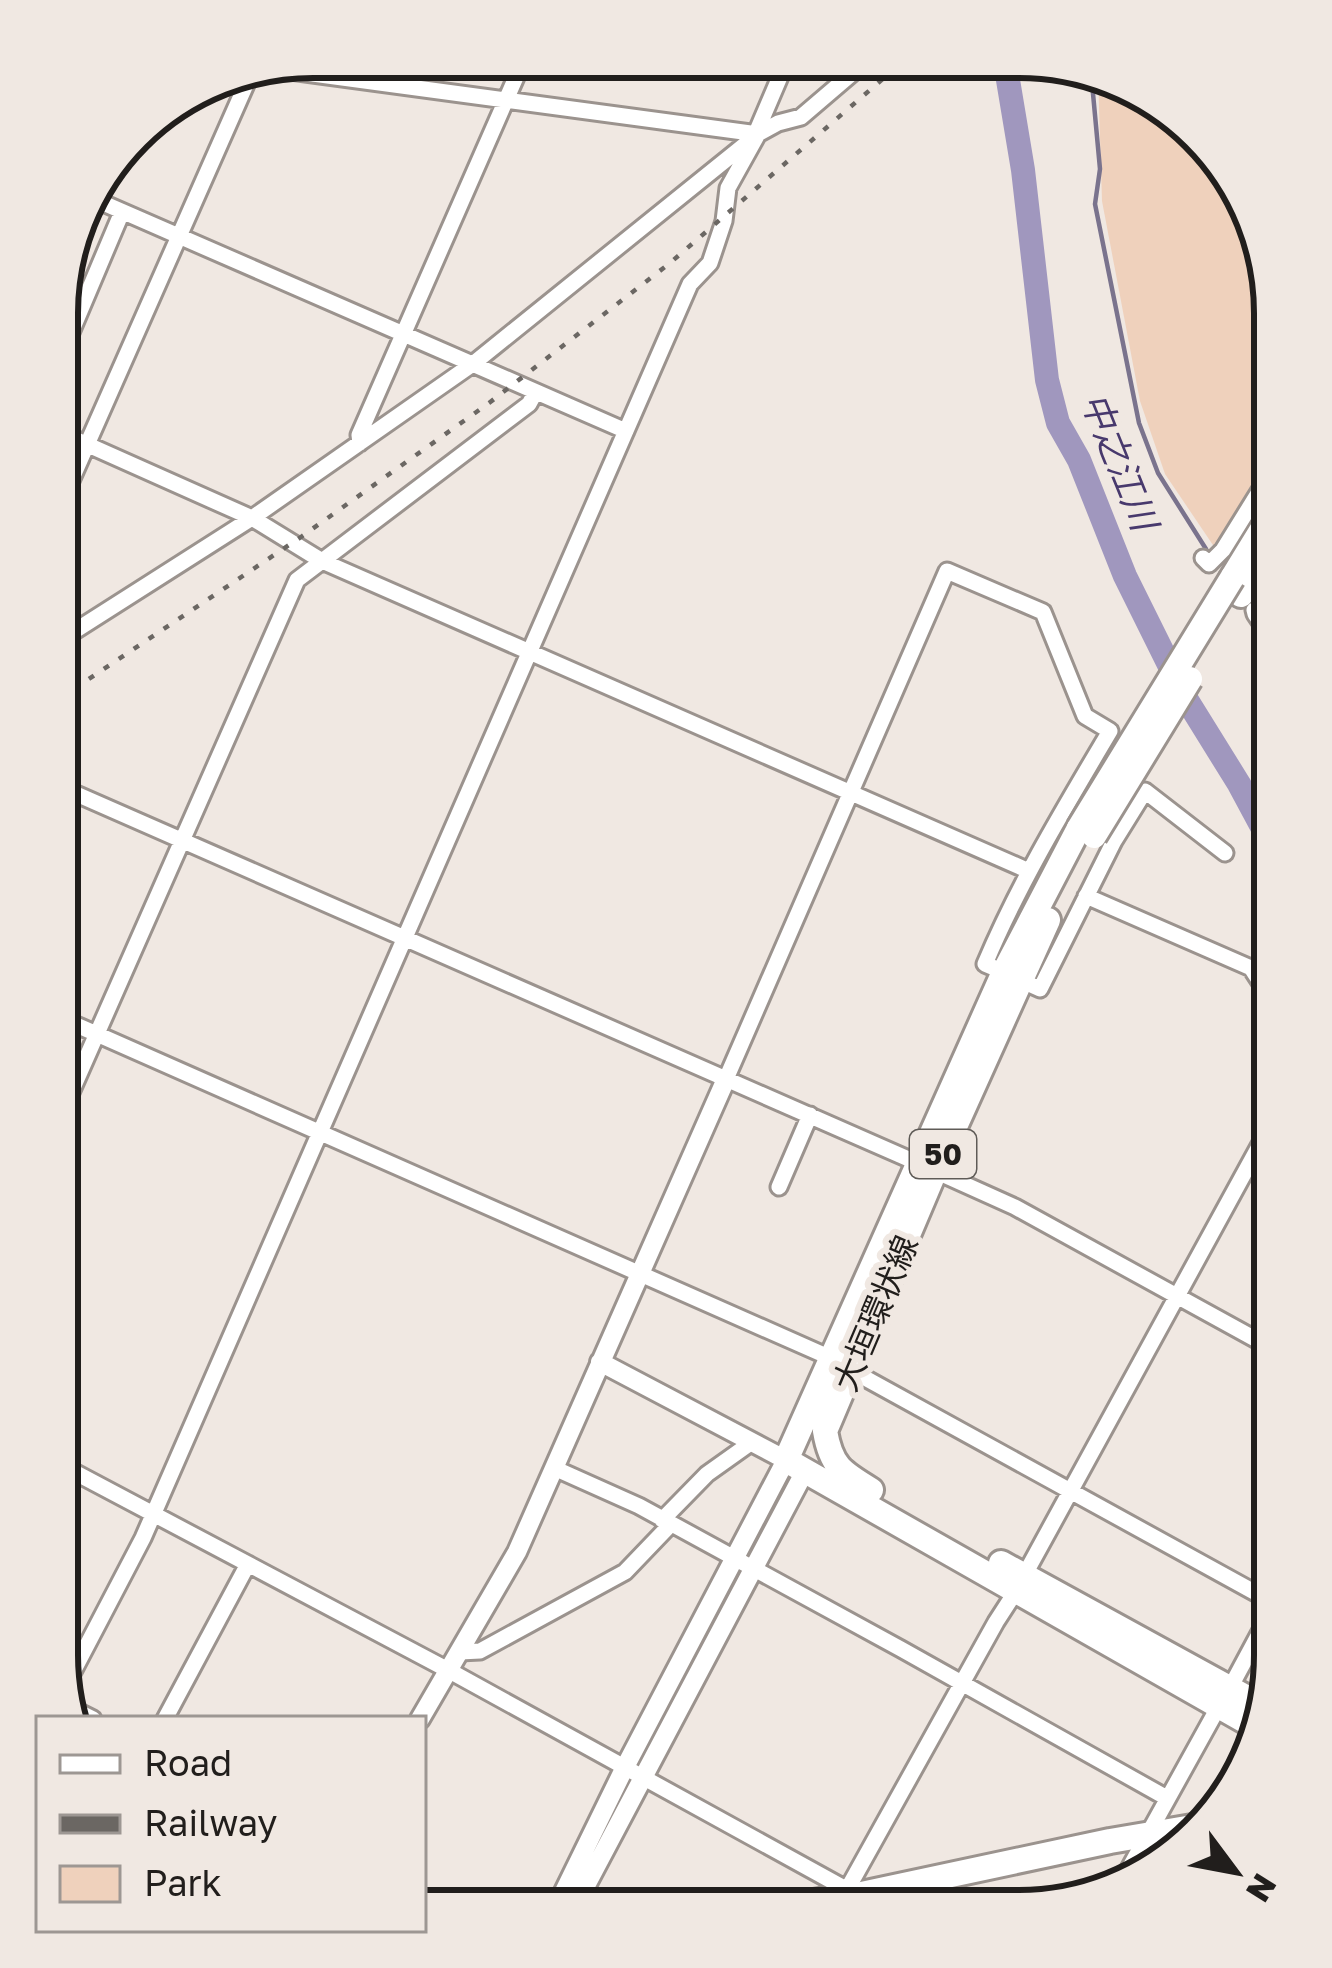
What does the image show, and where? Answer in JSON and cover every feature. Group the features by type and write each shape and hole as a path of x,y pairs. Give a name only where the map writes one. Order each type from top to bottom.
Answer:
{"main road":[{"name":"大垣環状線","path":"1246,599 1254,575"},
{"name":"大垣環状線","path":"846,1475 830,1457 825,1431 928,1167 1012,976 1087,832 1254,583"},
{"name":"大垣環状線","path":"795,1466 831,1358 928,1167"},
{"name":"50","path":"795,1466 825,1431"},
{"path":"795,1466 846,1475 1020,1584"},
{"path":"795,1466 1225,1697 1249,1703"},
{"path":"1225,1697 1245,1717"},
{"path":"883,1890 1173,1831"}],"street":[{"path":"342,78 757,134"},
{"path":"360,442 359,435 516,78"},
{"path":"78,1661 143,1538 690,284 710,263 724,221 728,188 780,78"},
{"path":"78,629 252,518 474,363 757,134 801,117 847,78"},
{"path":"78,467 244,88"},
{"path":"106,204 626,431"},
{"path":"78,316 122,212"},
{"path":"78,1077 297,580 530,404 536,393"},
{"path":"78,441 252,518 322,561 1029,871"},
{"path":"1203,558 1209,564 1223,550 1254,500"},
{"path":"422,1716 518,1552 947,571 1042,612 1085,716 1110,731 1029,871 985,964 1040,989 1114,841 1145,791 1225,853"},
{"path":"1254,594 1246,599 1254,611"},
{"path":"78,795 1015,1207 1253,1338"},
{"path":"1086,896 1254,972"},
{"path":"78,1026 831,1358"},
{"path":"779,1187 810,1115"},
{"path":"850,1890 1253,1156"},
{"path":"600,1362 795,1466"},
{"path":"865,1378 1253,1593"},
{"path":"460,1652 479,1651 625,1571 707,1474 752,1442"},
{"path":"565,1890 733,1559 795,1466"},
{"path":"584,1890 752,1569 795,1466"},
{"path":"554,1468 639,1506 1167,1798"},
{"path":"78,1474 448,1670 832,1890"},
{"path":"167,1716 248,1564"},
{"path":"1133,1860 1253,1644"}],"green space":[{"path":"1099,92 1136,110 1185,147 1222,196 1242,238 1254,313 1254,491 1217,551 1165,474 1140,401 1102,201"}],"waterway":[{"name":"中之江川","path":"1008,78 1047,380 1058,423 1185,697 1254,811"},
{"path":"1093,90 1100,169 1095,204 1139,423 1158,473 1206,549"}],"railway":[{"path":"78,686 301,537 489,403 670,263 884,78"}]}
